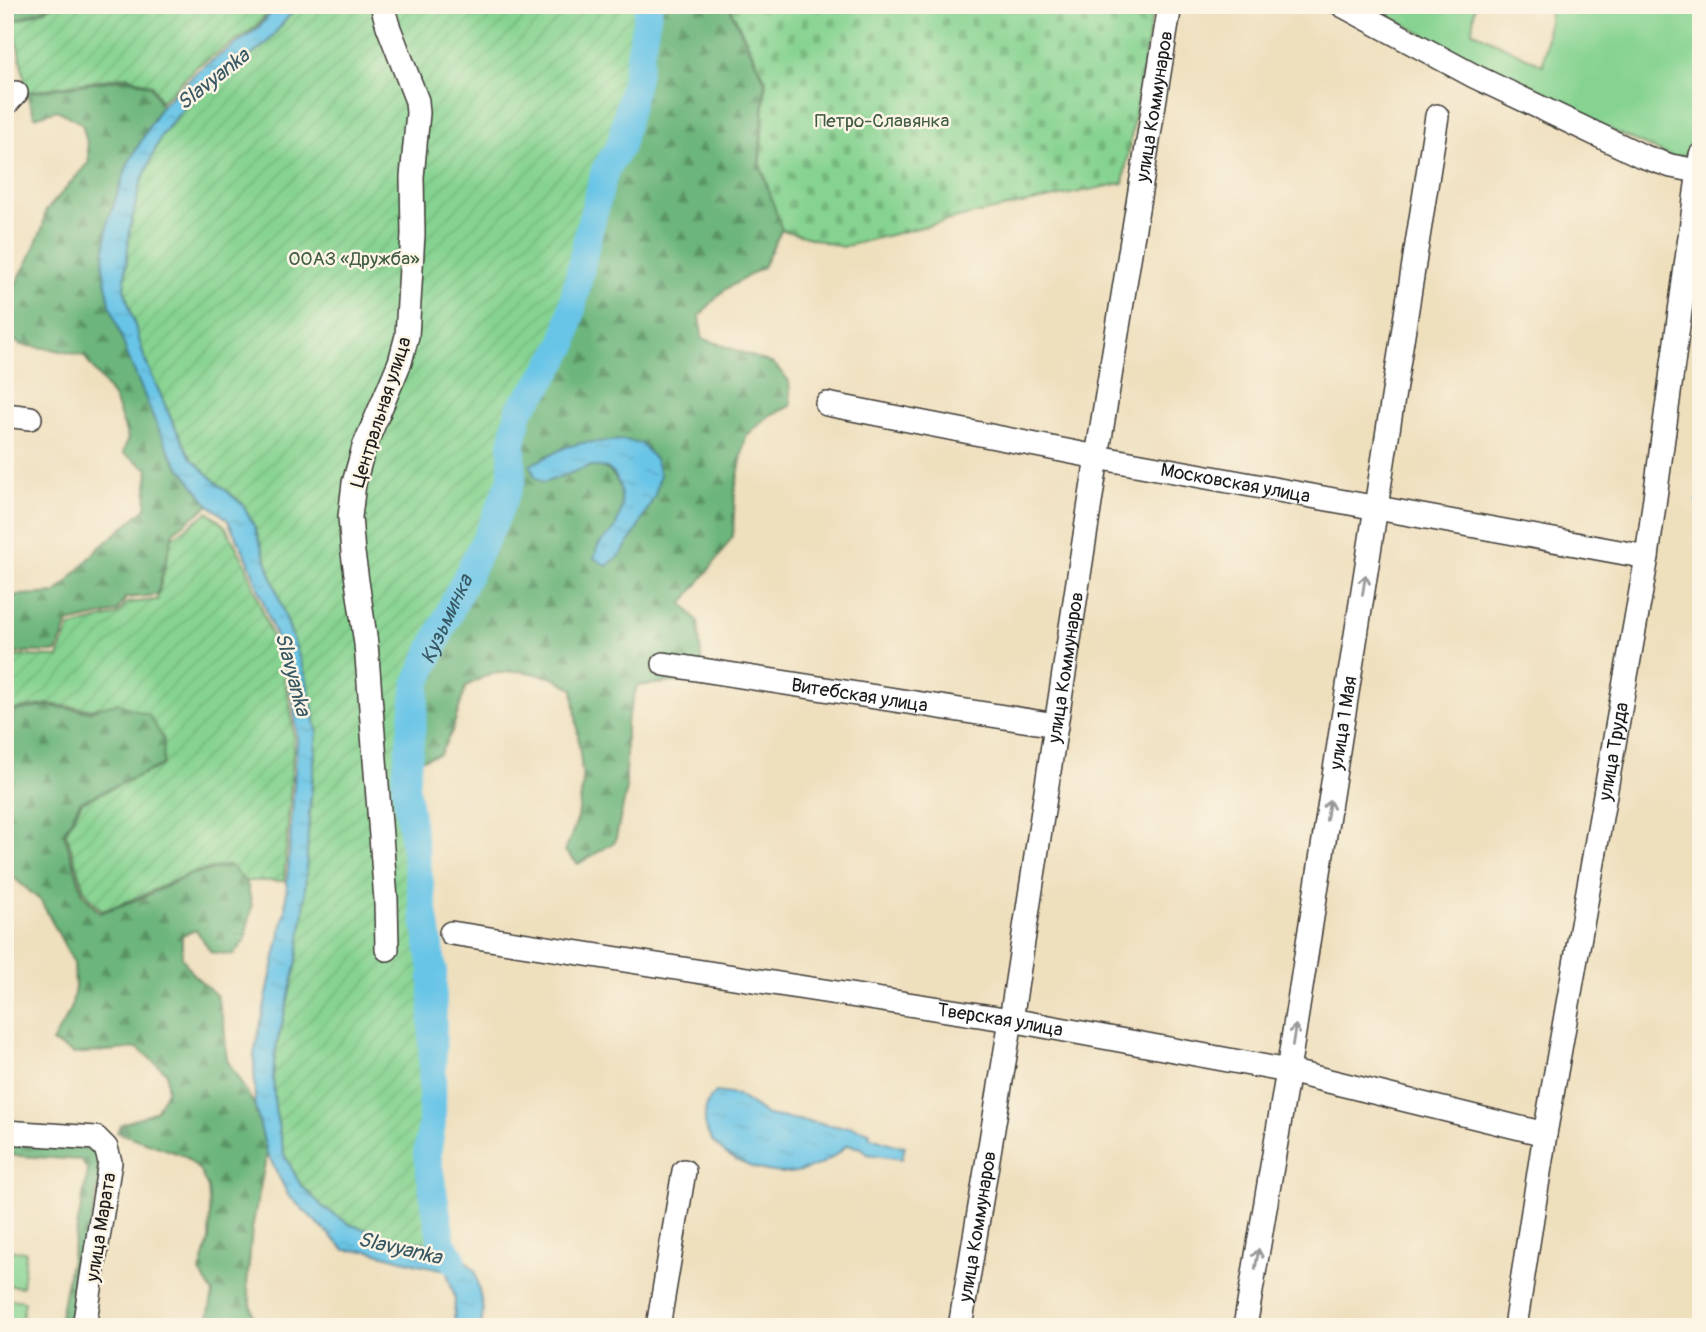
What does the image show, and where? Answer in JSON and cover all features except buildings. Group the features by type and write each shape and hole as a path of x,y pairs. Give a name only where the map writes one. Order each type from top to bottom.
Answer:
{"street":[{"name":"Центральная улица","path":"382,5 417,100 418,113 412,177 413,234 407,336 400,362 364,447 354,483 350,517 366,644 386,900 387,949"},
{"name":"улица Коммунаров","path":"961,1327 1170,5"},
{"path":"1342,5 1474,76 1642,156 1671,166 1700,163"},
{"name":"улица 1 Мая","path":"1245,1327 1288,1071 1437,116"},
{"name":"улица Труда","path":"1515,1327 1545,1133 1647,557 1700,163"},
{"name":"Московская улица","path":"827,404 1097,457 1647,557"},
{"path":"5,415 30,418"},
{"name":"Витебская улица","path":"664,664 1056,725"},
{"name":"Тверская улица","path":"451,933 1011,1020 1288,1071 1545,1133"},
{"name":"улица Марата","path":"5,1132 96,1138 106,1148 110,1162 84,1327"},
{"path":"658,1327 684,1171"}],"green space":[{"path":"9,5 52,5 12,21"},
{"path":"54,5 275,5 255,28 196,67 161,102 152,85 127,76 27,92 13,22"},
{"name":"ООАЗ «Дружба»","path":"298,5 649,5 620,146 605,170 564,345 540,384 519,410 512,444 512,479 417,683 405,784 433,971 432,1124 427,1154 442,1245 400,1240 351,1225 324,1208 300,1184 284,1154 275,1109 273,1077 275,1053 296,966 317,731 307,680 255,528 243,504 191,458 145,360 124,288 130,228 140,185 161,136 187,104 266,44"},
{"path":"649,5 728,5 765,81 759,163 782,229 763,267 723,291 700,315 702,338 774,364 789,381 791,406 770,415 746,436 735,490 733,536 683,603 698,622 703,679 637,686 626,724 626,792 615,842 578,864 565,851 578,818 583,781 573,689 554,678 522,671 489,674 466,686 452,731 440,754 420,760 409,750 417,683 512,479 512,444 519,410 540,384 564,345 605,170 620,146","holes":["602,442 655,495 621,554 598,545 615,530 622,510 620,489 610,472 602,467 591,466 543,483 544,457 572,446"]},
{"name":"Петро-Славянка","path":"729,5 1154,5 1123,183 974,214 842,247 782,230 760,163 766,80"},
{"path":"1368,5 1475,5 1472,31 1543,65 1551,5 1701,5 1701,83 1692,141 1685,155 1674,158 1561,108"},
{"path":"128,78 151,86 161,106 128,164 108,221 103,267 110,304 173,458 209,505 173,532 157,595 126,598 116,612 68,623 57,652 5,655 5,596 57,593 99,548 146,508 148,469 123,453 128,438 114,398 84,356 21,345 5,333 6,301 29,259 43,227 45,212 89,162 82,124 57,110 35,117 26,93"},
{"path":"208,512 225,526 246,565 280,660 291,709 294,742 284,881 245,881 229,865 190,873 102,911 85,892 66,832 82,802 163,765 164,740 149,715 117,703 91,709 48,704 11,710 5,736 5,658 58,657 70,627 117,615 127,603 157,600 172,538"},
{"path":"116,700 149,713 164,739 164,764 80,802 64,833 83,894 100,913 143,897 191,874 231,866 247,883 252,906 245,940 233,955 211,952 196,930 182,935 182,957 192,973 217,996 224,1024 227,1060 255,1106 267,1153 252,1229 247,1286 256,1327 206,1327 213,1293 200,1272 209,1240 210,1214 208,1188 200,1171 185,1156 117,1132 122,1124 156,1111 167,1091 167,1073 138,1048 74,1054 52,1042 71,1009 75,988 74,963 41,901 5,870 5,739 14,711 48,706 91,711"},
{"path":"5,1142 89,1148 97,1155 102,1167 70,1327 58,1327 88,1171 81,1160 5,1155"},
{"path":"5,1250 26,1252 22,1287 5,1285"},
{"path":"5,1298 25,1301 21,1327 5,1327"}],"water":[{"name":"Slavyanka","path":"278,5 298,5 266,44 187,104 161,136 140,185 130,228 124,288 145,360 191,458 243,505 255,528 307,680 317,731 304,911 296,966 275,1053 273,1077 275,1109 284,1154 300,1184 324,1208 351,1225 400,1240 442,1245 463,1258 475,1271 483,1310 481,1327 454,1327 455,1298 446,1270 369,1251 345,1250 288,1195 267,1153 255,1106 254,1054 285,911 297,741 294,706 283,657 248,560 227,519 209,505 173,458 157,426 110,304 103,267 108,221 128,164 161,106 199,70 257,29"},
{"path":"624,440 642,444 656,461 660,475 655,495 636,531 621,554 607,566 594,558 598,545 615,529 622,507 620,487 615,475 607,468 590,466 543,483 535,477 530,465 566,447"},
{"path":"716,1092 737,1095 767,1115 849,1126 870,1132 869,1136 905,1146 902,1159 867,1154 861,1148 847,1145 832,1158 803,1170 783,1173 762,1170 728,1155 711,1138 706,1128 705,1112 708,1102"}],"waterway":[{"name":"Кузьминка","path":"452,1259 442,1245 427,1154 432,1124 433,971 405,784 417,683 512,479 512,444 519,410 540,384 564,345 605,170 620,146 649,5"},
{"path":"1698,501 1701,505"}]}
